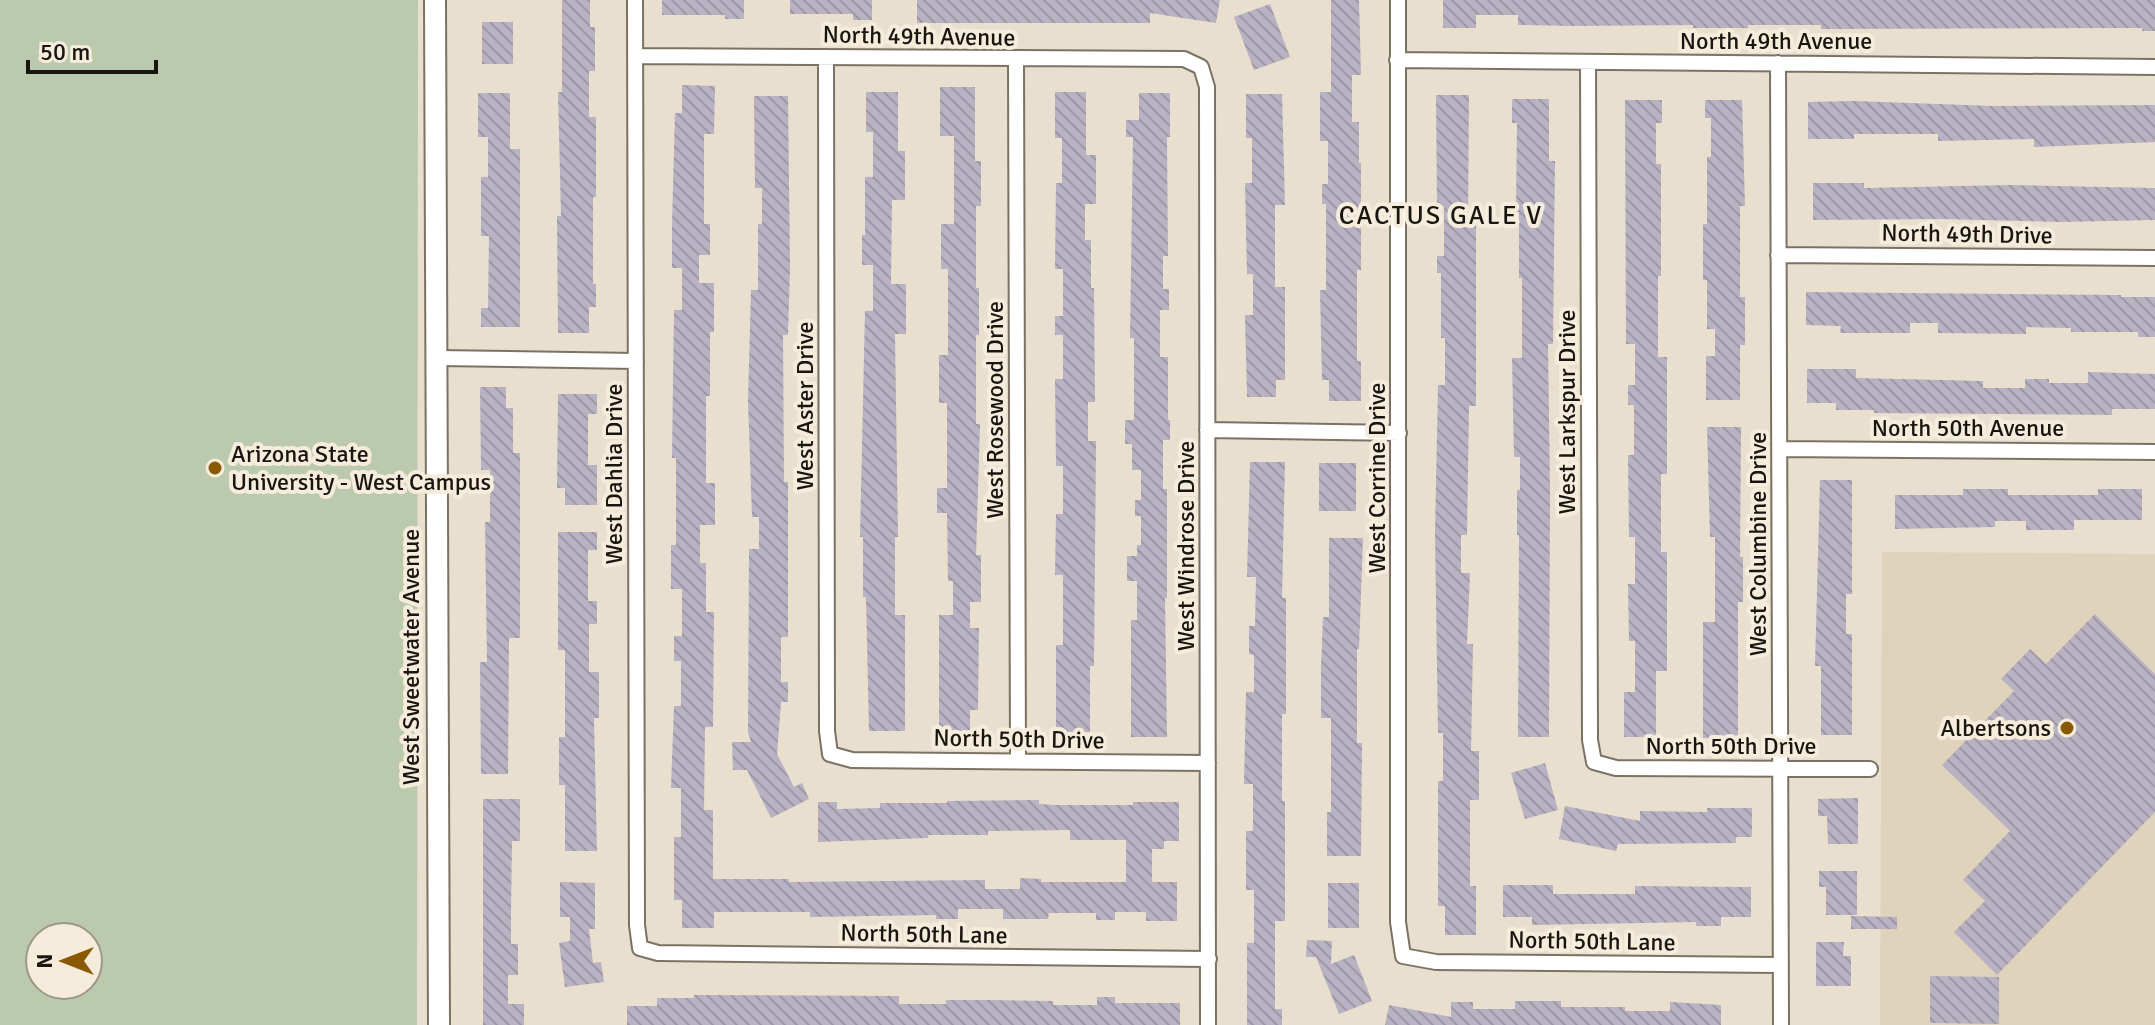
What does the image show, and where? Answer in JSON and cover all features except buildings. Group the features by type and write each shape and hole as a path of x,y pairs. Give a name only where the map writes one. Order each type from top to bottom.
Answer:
{"street":[{"name":"West Sweetwater Avenue","path":"435,0 439,1025"},
{"name":"West Dahlia Drive","path":"635,0 637,925 640,948"},
{"name":"West Corrine Drive","path":"1398,0 1398,922 1403,956"},
{"name":"North 49th Avenue","path":"635,56 1184,59 1201,67"},
{"name":"West Aster Drive","path":"826,57 827,715 830,754"},
{"name":"West Rosewood Drive","path":"1016,59 1018,761"},
{"name":"North 49th Avenue","path":"1397,60 2155,67"},
{"name":"West Larkspur Drive","path":"1588,62 1590,740 1594,762"},
{"name":"West Columbine Drive","path":"1778,63 1781,1025"},
{"name":"West Windrose Drive","path":"1201,67 1207,87 1208,1025"},
{"name":"North 49th Drive","path":"1778,255 2155,258"},
{"path":"437,358 636,361"},
{"path":"1207,430 1399,433"},
{"name":"North 50th Avenue","path":"1780,449 2155,452"},
{"name":"North 50th Drive","path":"830,754 852,760 1208,763"},
{"name":"North 50th Drive","path":"1594,762 1616,768 1870,769"},
{"name":"North 50th Lane","path":"640,948 658,953 1209,959"},
{"name":"North 50th Lane","path":"1403,956 1436,962 1781,965"}],"shaded area":[{"path":"1882,552 2155,554 2155,1025 1880,1025"}],"green space":[{"name":"Arizona State University - West Campus","path":"0,0 418,0 417,1025 0,1025"}],"place":[{"name":"Arizona State University - West Campus","path":"215,468"},
{"name":"Albertsons","path":"2067,728"}],"district":[{"name":"CACTUS GALE V","path":"1441,215"}]}
